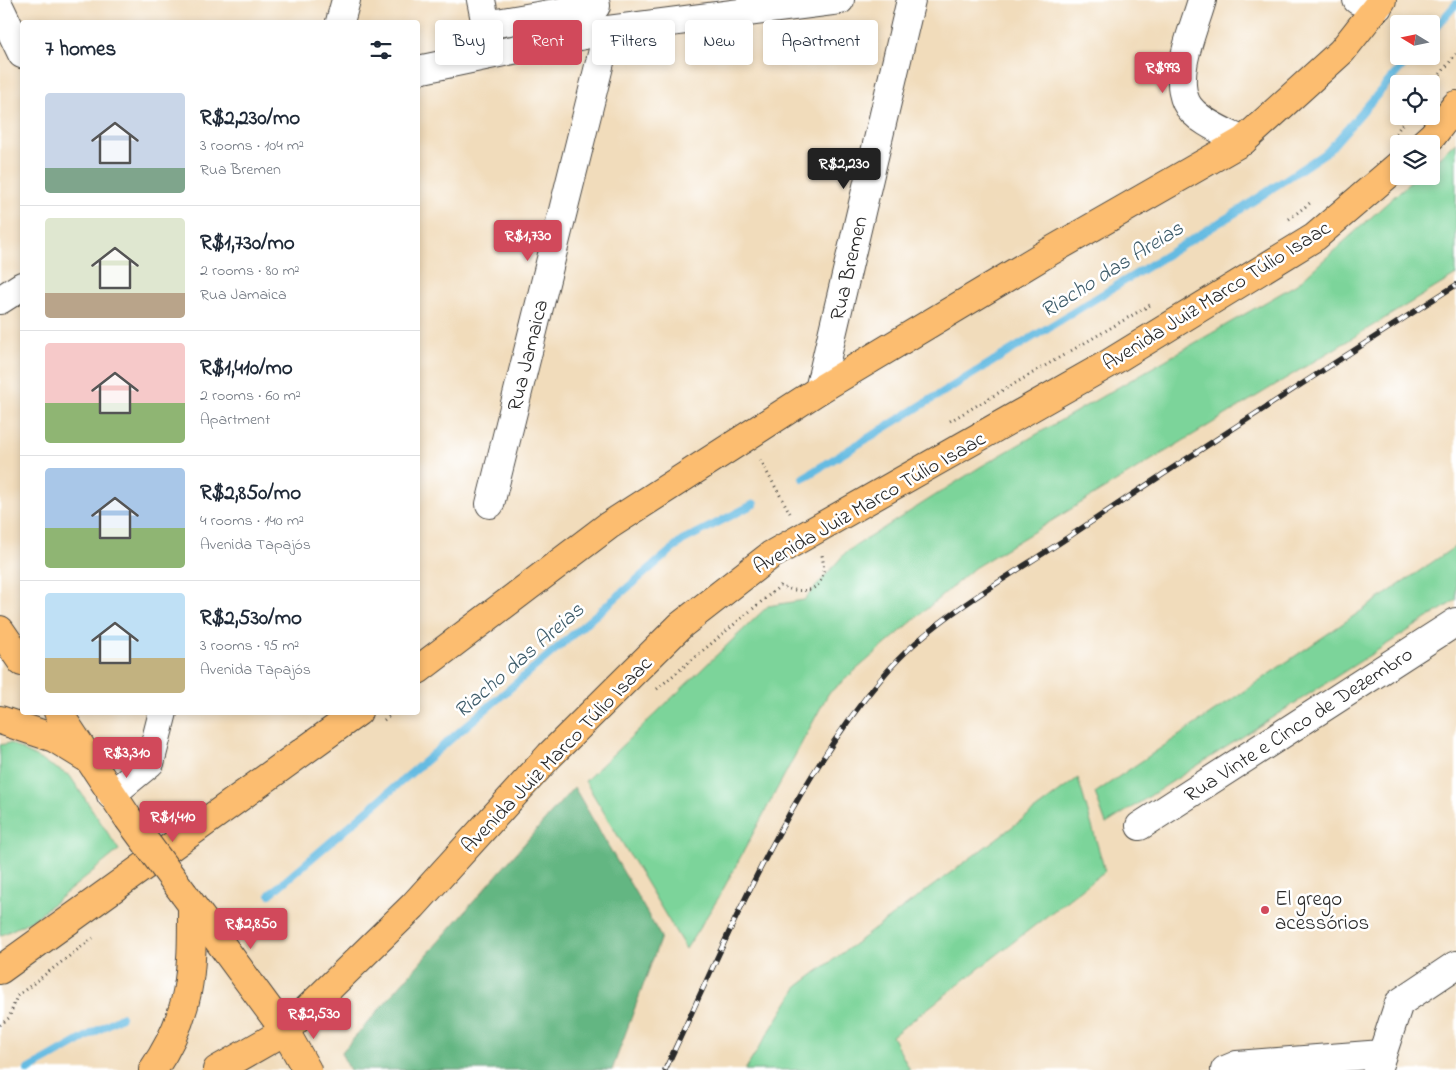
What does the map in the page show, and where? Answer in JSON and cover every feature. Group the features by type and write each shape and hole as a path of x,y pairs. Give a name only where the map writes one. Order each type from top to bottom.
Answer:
{"main road":[{"path":"420,668 608,526 819,390 1049,252 1243,141 1342,51 1372,2"},
{"path":"1433,135 1456,105"},
{"name":"Avenida Juiz Marco Túlio Isaac","path":"218,1070 285,1032 413,906 550,755 681,625 771,555 1108,364 1315,237 1390,158"},
{"path":"0,630 20,659"},
{"path":"60,715 92,761 111,795 285,1032 307,1070"},
{"path":"4,966 354,715"},
{"path":"0,720 54,738 92,761"},
{"path":"153,1070 179,1022 187,996 192,968 188,900"}],"street":[{"path":"341,20 346,0"},
{"path":"481,0 486,26 596,6 594,0"},
{"path":"675,21 840,0"},
{"name":"Rua Bremen","path":"819,390 910,0"},
{"path":"1202,0 1181,72 1186,103 1206,122 1243,141"},
{"path":"0,8 20,50"},
{"path":"420,70 592,33"},
{"name":"Rua Jamaica","path":"490,504 599,65"},
{"path":"0,300 20,287"},
{"name":"Rua Vinte e Cinco de Dezembro","path":"1140,826 1456,622"},
{"path":"111,795 150,763 162,715"},
{"path":"1225,1070 1237,1065 1380,1062 1399,1003 1456,965"}],"path":[{"path":"1440,75 1456,54"},
{"path":"1285,222 1316,199"},
{"path":"948,422 1151,304"},
{"path":"652,692 695,659 780,586 794,592 814,589 822,580 824,568 822,553 805,536 757,455"}],"green space":[{"path":"1456,142 1456,275 974,568 828,694 719,897 686,949 585,781 768,606 804,600 846,552 980,467 1297,284 1407,185 1440,185 1440,156"},
{"path":"1456,546 1456,600 1106,824 1095,793"},
{"path":"10,743 70,776 119,850 34,919 0,936 0,745"},
{"path":"1078,778 1105,871 892,1036 910,1070 745,1070 798,986"},
{"path":"574,787 661,937 612,1070 350,1070 341,1053"}],"waterway":[{"name":"Riacho das Areias","path":"1440,23 1456,4"},
{"name":"Riacho das Areias","path":"803,478 1240,210 1328,151 1403,65"},
{"name":"Riacho das Areias","path":"270,894 682,541 754,504"},
{"name":"Riacho das Areias","path":"28,1070 121,1017"}],"railway":[{"path":"665,1070 762,864 789,814 818,765 850,718 885,674 904,654 925,635 972,599 1456,285"}],"place":[{"name":"El grego acessórios","path":"1265,910"}]}
